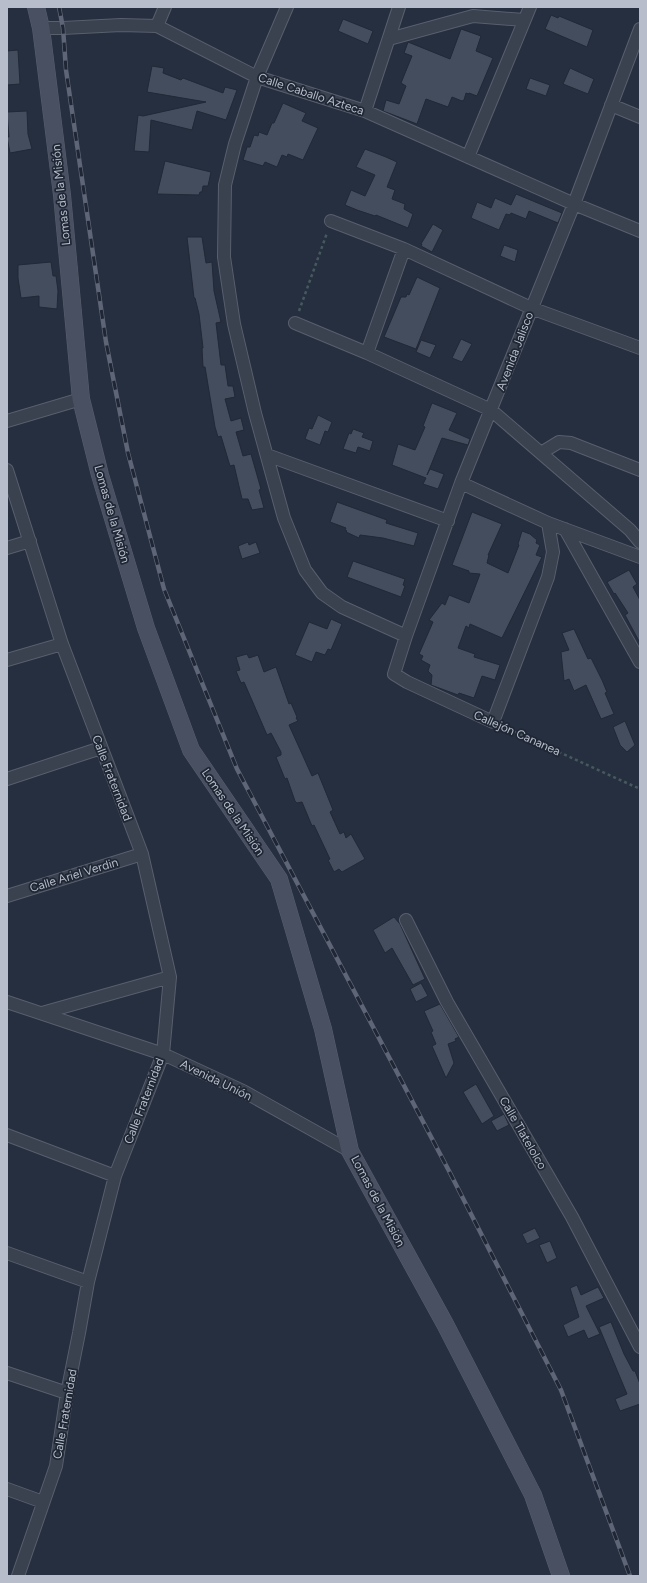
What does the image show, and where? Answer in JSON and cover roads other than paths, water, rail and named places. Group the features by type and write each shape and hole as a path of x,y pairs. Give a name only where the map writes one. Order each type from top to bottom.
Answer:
{"street":[{"name":"Lomas de la Misión","path":"36,7 41,28 62,196 81,399 100,475 146,628 191,750 279,879 323,1029 350,1150 445,1324 533,1495 561,1576"},
{"path":"157,26 165,7"},
{"path":"287,7 257,77 235,144 225,185 223,225 224,257 234,324 255,413 284,518 305,570 322,593 342,607 406,636"},
{"path":"365,111 399,7"},
{"path":"468,157 530,7"},
{"path":"388,39 473,16 524,20"},
{"name":"Calle Caballo Azteca","path":"41,28 121,25 157,26 257,77 365,111 574,204 640,231"},
{"name":"Avenida Jalisco","path":"394,674 406,636 461,483 574,204 640,29"},
{"path":"611,105 640,117"},
{"path":"331,221 404,249 531,308 640,348"},
{"path":"367,353 404,249"},
{"path":"295,323 367,353 491,410 630,530 640,542"},
{"path":"7,421 81,399"},
{"path":"541,453 558,442 571,443 640,470"},
{"path":"267,456 448,521"},
{"name":"Calle Fraternidad","path":"7,470 62,644 142,854 170,977 163,1054 115,1176 88,1282 67,1393 56,1466 18,1576"},
{"path":"461,483 548,523 640,557"},
{"name":"Callejón Cananea","path":"394,674 407,682 493,722 548,577 553,552 548,523"},
{"path":"565,529 640,662"},
{"path":"7,548 30,541"},
{"path":"7,660 62,644"},
{"path":"7,779 101,748"},
{"name":"Calle Ariel Verdin","path":"7,896 142,854"},
{"name":"Calle Tlatelolco","path":"406,920 447,1002 572,1217 640,1347"},
{"path":"42,1013 170,977"},
{"name":"Avenida Unión","path":"7,1002 163,1054 243,1091 350,1150"},
{"path":"7,1135 115,1176"},
{"path":"7,1253 88,1282"},
{"path":"7,1373 67,1393"},
{"path":"7,1489 43,1502"}],"railway":[{"path":"59,7 63,28 66,70 106,342 128,453 164,589 237,769 448,1169 561,1390 630,1576"}]}
